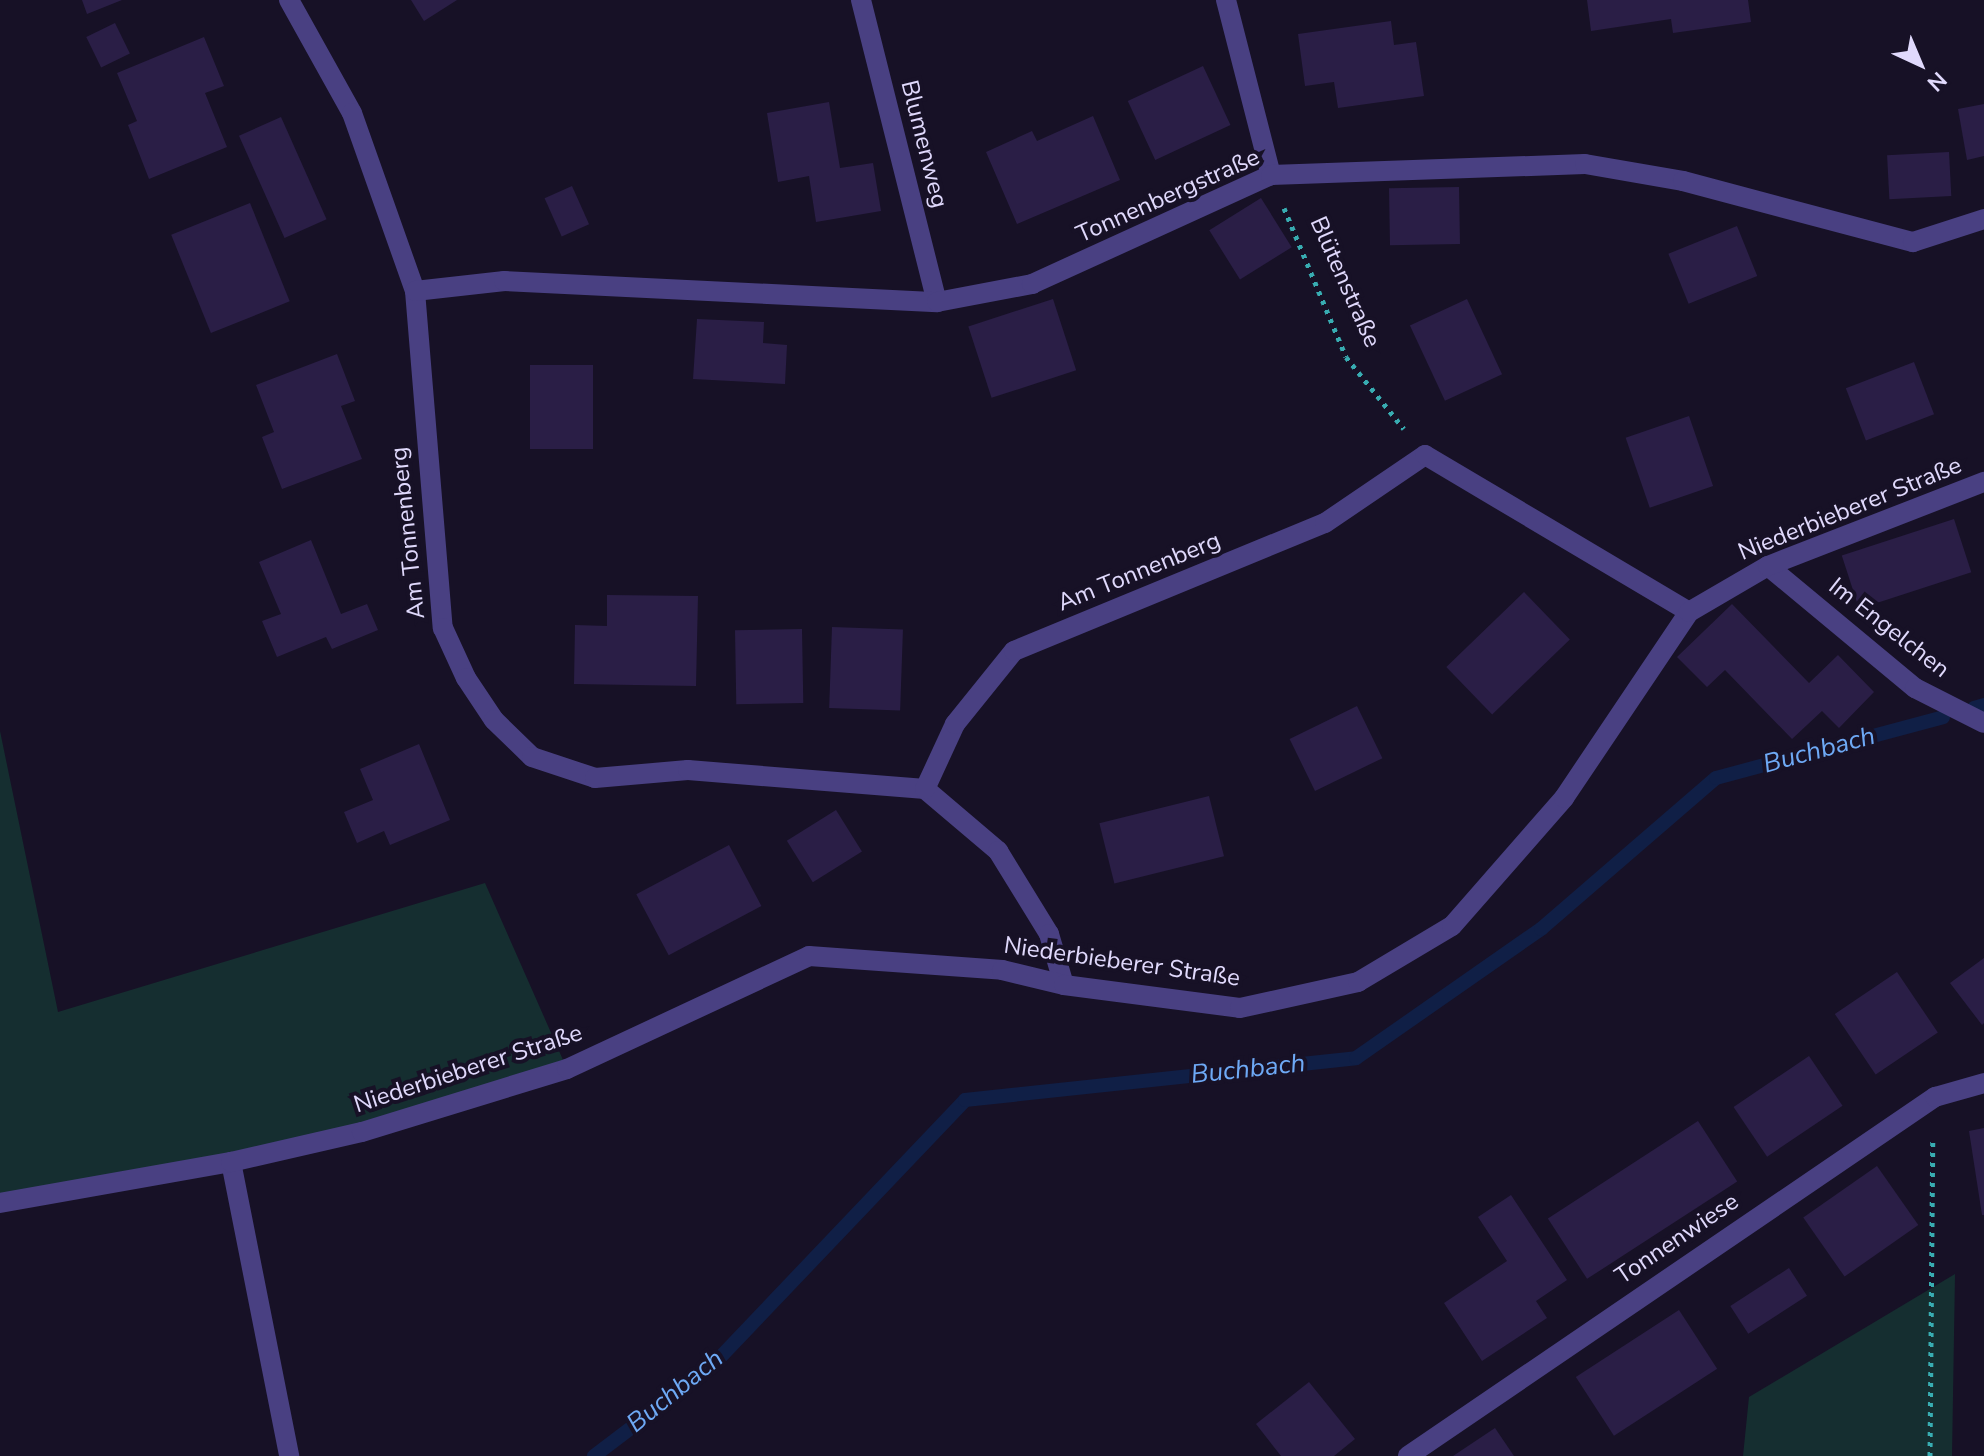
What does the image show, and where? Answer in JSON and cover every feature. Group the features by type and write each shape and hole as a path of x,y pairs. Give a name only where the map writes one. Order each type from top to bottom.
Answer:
{"street":[{"name":"Am Tonnenberg","path":"289,0 352,113 415,291 443,628 466,678 494,720 532,757 595,778 688,770 925,789 955,724 1014,651 1325,523 1425,455"},
{"name":"Blumenweg","path":"861,0 937,302"},
{"path":"1226,0 1271,175"},
{"name":"Tonnenbergstraße","path":"415,291 504,281 937,302 1032,284 1271,175 1585,164 1683,181 1913,242 1984,219"},
{"path":"1425,455 1689,612"},
{"name":"Niederbieberer Straße","path":"0,1203 231,1162 362,1132 567,1069 809,956 1002,970 1064,985 1240,1008 1358,982 1452,926 1564,798 1689,612 1768,566 1984,482"},
{"name":"Im Engelchen","path":"1768,566 1915,688 1984,723"},
{"path":"925,789 998,851 1049,934 1064,985"},
{"name":"Tonnenwiese","path":"1408,1456 1935,1097 1984,1083"},
{"path":"231,1162 289,1456"}],"path":[{"name":"Blütenstraße","path":"1271,175 1346,357 1425,455"},
{"path":"1930,1456 1935,1097"}],"green space":[{"path":"0,731 58,1012 485,883 567,1069 362,1132 0,1203"},
{"path":"1955,1274 1952,1456 1743,1456 1749,1397"}],"building":[{"path":"82,0 122,0 87,14"},
{"path":"411,0 457,0 424,21"},
{"path":"1587,0 1748,0 1751,22 1673,33 1671,19 1591,31"},
{"path":"1391,21 1394,45 1416,42 1424,96 1338,108 1334,82 1305,86 1298,34"},
{"path":"115,23 130,54 101,68 86,37"},
{"path":"204,37 224,86 205,93 227,147 149,179 128,125 137,121 117,73"},
{"path":"1203,66 1230,125 1155,160 1128,101"},
{"path":"829,102 840,168 873,163 881,211 816,222 809,176 778,182 767,113"},
{"path":"1984,104 1984,156 1967,160 1958,109"},
{"path":"1093,116 1120,180 1017,224 986,152 1032,131 1037,141"},
{"path":"281,117 327,219 285,238 239,136"},
{"path":"1949,152 1951,196 1889,199 1887,155"},
{"path":"572,186 589,224 562,237 545,198"},
{"path":"1459,187 1460,244 1390,245 1389,188"},
{"path":"1261,198 1292,247 1240,280 1209,230"},
{"path":"250,203 290,301 211,333 171,235"},
{"path":"1737,226 1757,276 1689,304 1668,254"},
{"path":"1053,299 1076,370 992,398 968,327"},
{"path":"1467,299 1502,374 1445,401 1410,326"},
{"path":"697,319 764,322 763,343 787,345 785,384 693,379"},
{"path":"337,354 355,401 341,406 362,459 282,489 262,437 274,432 256,385"},
{"path":"1914,362 1934,414 1866,440 1846,388"},
{"path":"530,365 593,365 593,449 530,449"},
{"path":"1689,416 1713,486 1650,508 1626,438"},
{"path":"1954,519 1971,572 1859,609 1842,555"},
{"path":"311,540 341,614 367,604 378,630 332,649 326,637 277,657 262,621 281,614 259,562"},
{"path":"1524,592 1570,639 1492,714 1446,667"},
{"path":"607,595 698,596 696,686 574,684 575,625 607,626"},
{"path":"1732,604 1809,683 1838,655 1874,692 1839,728 1822,711 1792,739 1725,670 1707,687 1677,657"},
{"path":"832,627 903,629 900,710 829,708"},
{"path":"802,629 803,703 736,704 735,630"},
{"path":"1357,706 1382,758 1315,791 1290,739"},
{"path":"419,744 450,820 390,845 384,831 357,843 344,812 373,800 360,769"},
{"path":"1209,796 1224,856 1114,883 1099,823"},
{"path":"836,810 862,852 813,882 787,841"},
{"path":"729,845 761,906 669,955 636,894"},
{"path":"1984,958 1984,1023 1982,1025 1950,983"},
{"path":"1897,972 1938,1033 1876,1074 1835,1014"},
{"path":"1809,1056 1843,1106 1767,1157 1734,1107"},
{"path":"1698,1121 1737,1181 1587,1279 1548,1218"},
{"path":"1984,1128 1984,1215 1982,1215 1969,1131"},
{"path":"1877,1166 1918,1225 1845,1277 1803,1218"},
{"path":"1511,1195 1567,1280 1536,1301 1547,1318 1482,1361 1444,1303 1507,1261 1478,1217"},
{"path":"1789,1268 1807,1296 1748,1334 1730,1306"},
{"path":"1679,1310 1717,1369 1614,1436 1576,1377"},
{"path":"1309,1382 1355,1439 1334,1456 1281,1456 1256,1424"},
{"path":"1495,1428 1514,1456 1453,1456"}],"waterway":[{"name":"Buchbach","path":"1974,708 1984,705"},
{"name":"Buchbach","path":"594,1456 710,1368 965,1100 1356,1058 1541,929 1716,778 1943,717"}]}
